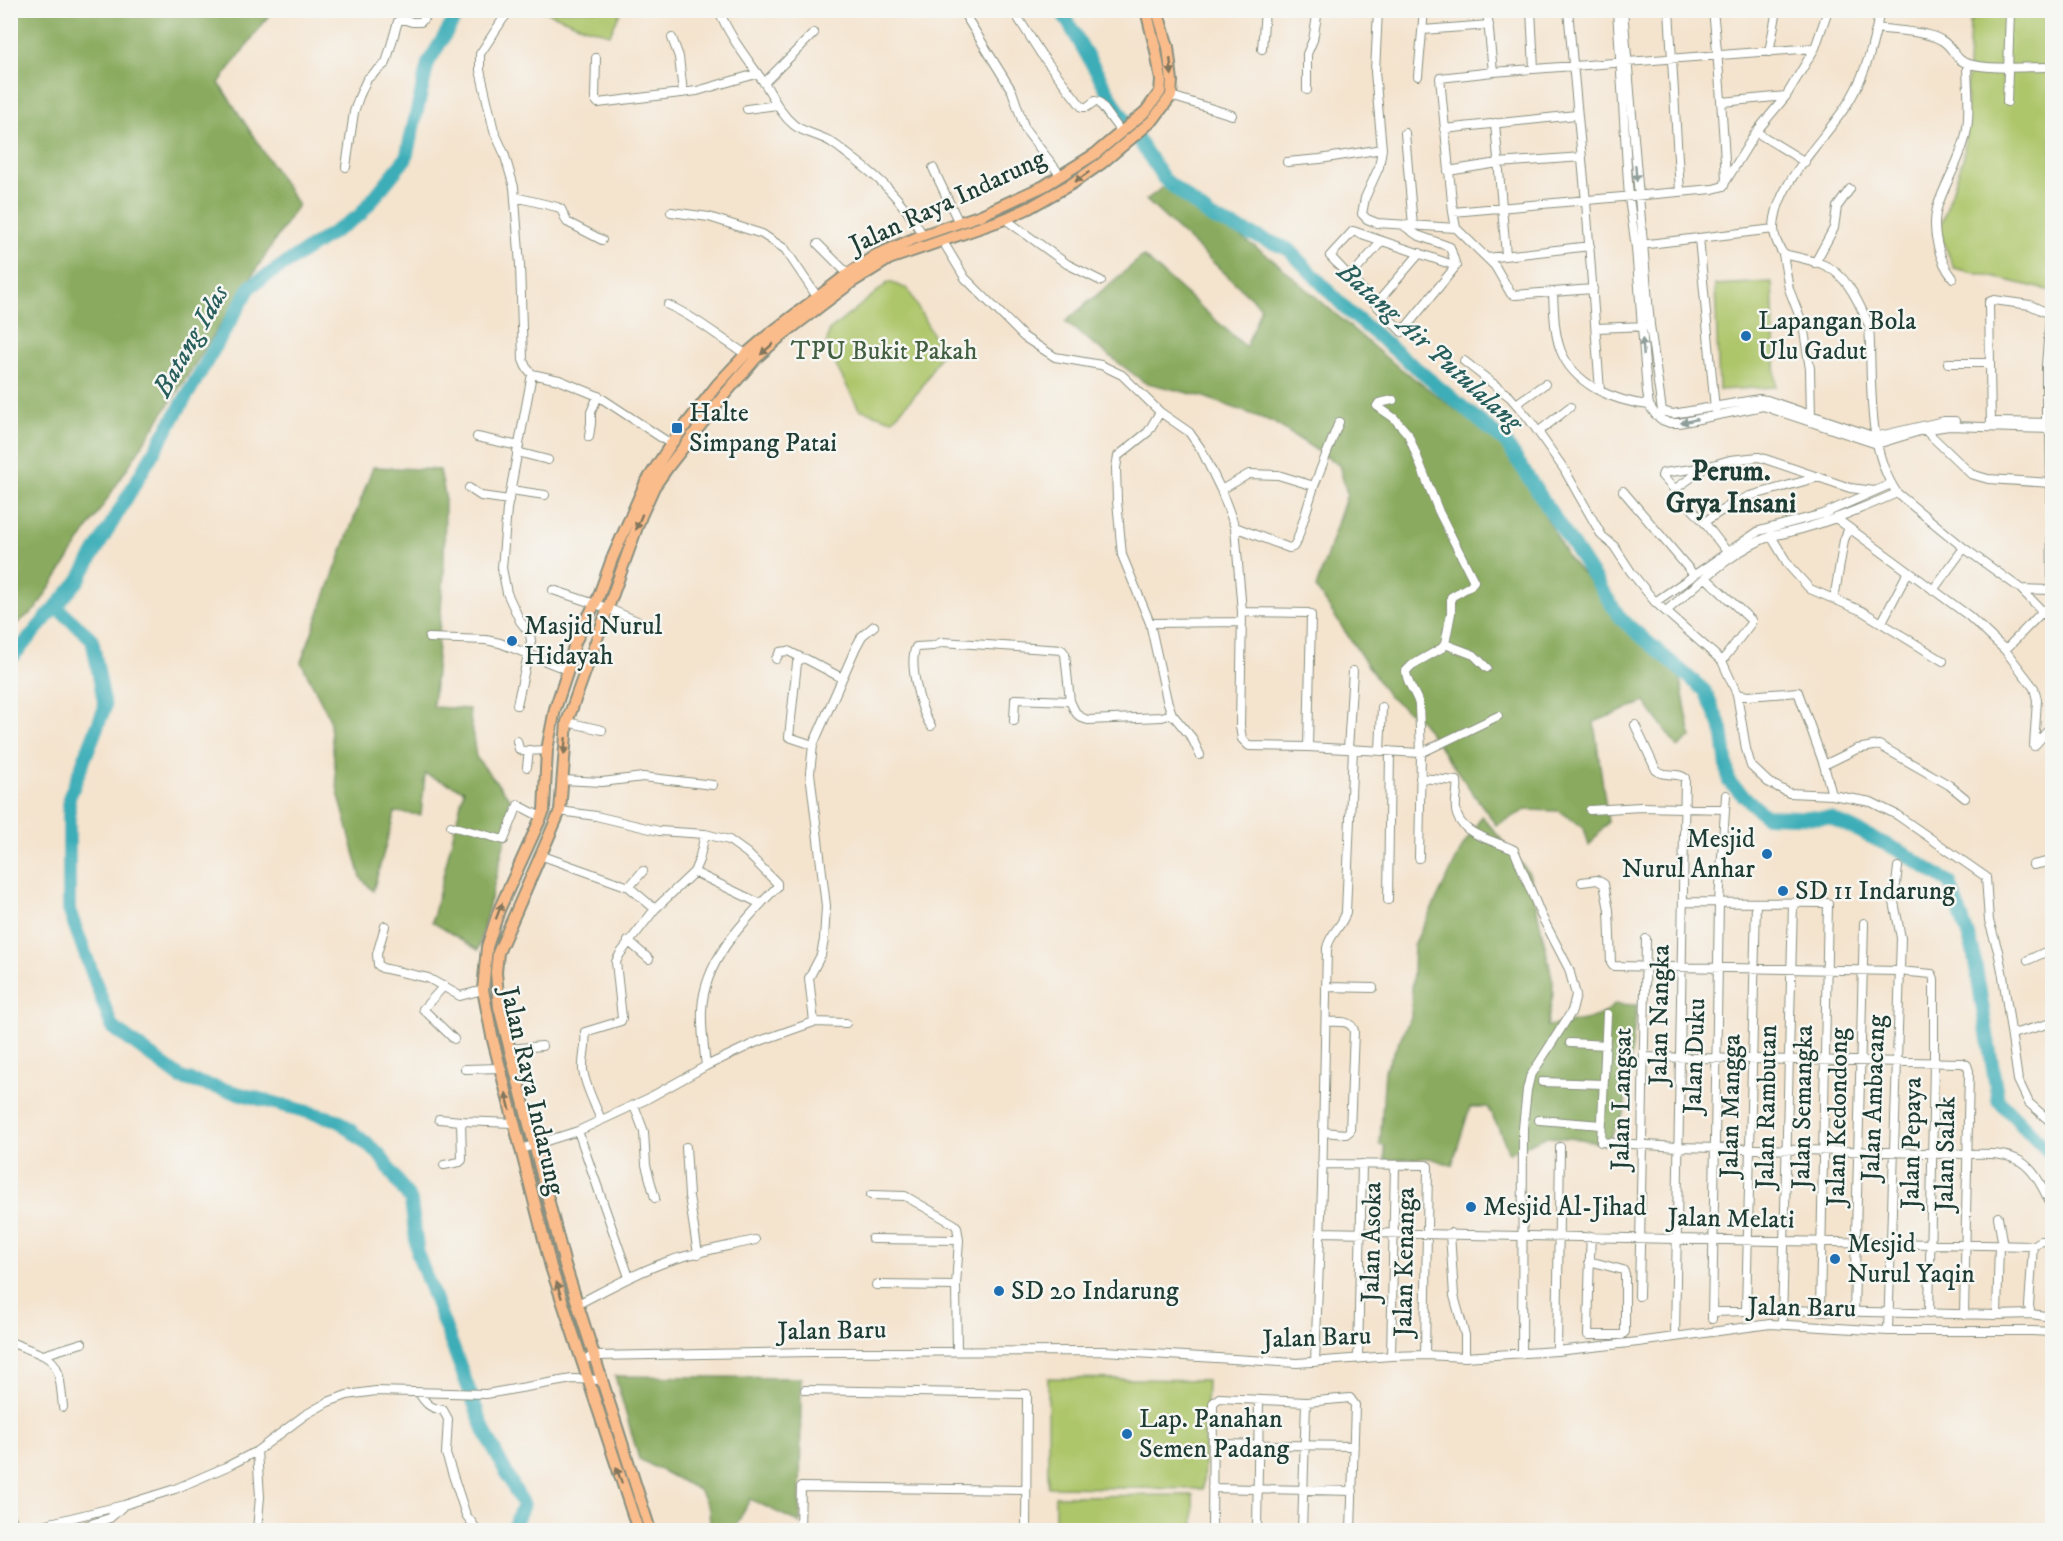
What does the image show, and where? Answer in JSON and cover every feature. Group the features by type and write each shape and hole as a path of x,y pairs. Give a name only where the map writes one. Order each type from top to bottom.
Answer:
{"highway":[{"name":"Jalan Raya Indarung","path":"1146,10 1161,80 1160,92 1150,115"},
{"path":"1157,10 1168,47 1171,66 1171,96"},
{"name":"Jalan Raya Indarung","path":"650,1530 566,1265 509,1049 499,1007 496,972 498,952 560,811 567,722 607,608 654,487 691,436 756,358 852,282 889,259 1005,219 1047,191 1061,176 1150,115 1171,96"},
{"name":"Jalan Raya Indarung","path":"638,1530 551,1267 500,1068 483,990 487,947 499,910 544,811 547,750 555,709 575,642 595,605 645,484 671,444 717,385 746,354 848,274 876,255 1015,201 1073,183 1102,163 1124,134"},
{"path":"717,385 725,394"}],"street":[{"path":"346,167 350,129 359,97 368,79 387,63 399,21 402,19 421,22 431,10"},
{"path":"511,10 480,54 480,70 494,131 504,153 514,188 520,266 523,360 532,374 559,380 598,396 671,444"},
{"path":"719,10 756,74 777,105 796,127 833,143 874,173 903,204 924,235"},
{"path":"962,10 1009,84 1025,129 1061,176"},
{"path":"1013,10 1041,54 1082,107 1087,107 1095,101 1099,102 1124,134"},
{"path":"1262,49 1265,10"},
{"path":"1306,90 1307,54 1313,40 1318,10"},
{"path":"1378,10 1375,72 1382,150 1379,167 1365,198 1362,214 1377,223 1456,228"},
{"path":"1418,76 1424,10"},
{"path":"1487,10 1492,72"},
{"path":"1531,10 1534,69"},
{"path":"1568,10 1590,246 1600,391"},
{"path":"1617,10 1638,197 1649,405 1662,420 1678,423 1715,410 1759,399 1876,441 1944,421 2050,428"},
{"path":"1623,10 1629,198 1639,245"},
{"path":"1669,10 1680,192"},
{"path":"1713,10 1722,102 1725,183"},
{"path":"1769,52 1777,10"},
{"path":"1453,213 1721,188 1756,132 1786,96 1815,48 1828,10"},
{"path":"1811,418 1810,369 1803,324 1789,289 1783,254 1776,242 1774,229 1777,209 1804,162 1850,100 1871,54 1880,10"},
{"path":"2007,102 2010,10"},
{"path":"1423,30 1489,25"},
{"path":"1877,28 1940,39 1950,46 1960,60 1966,64 2049,67"},
{"path":"764,83 814,33"},
{"path":"672,38 679,57 683,93"},
{"path":"1593,289 1513,295 1495,266 1456,228 1448,171 1440,78 1492,72 1815,48"},
{"path":"596,58 595,99 598,103 698,92 756,74"},
{"path":"1953,278 1938,250 1937,209 1966,135 1968,120 1966,64"},
{"path":"1171,96 1232,115"},
{"path":"1722,102 1786,96"},
{"path":"747,109 777,105"},
{"path":"1444,129 1576,115"},
{"path":"1495,123 1506,255"},
{"path":"1756,132 1804,162"},
{"path":"1405,133 1413,226"},
{"path":"1287,162 1382,150"},
{"path":"1448,171 1582,157"},
{"path":"933,168 959,223"},
{"path":"1815,263 1834,228 1837,207 1850,189"},
{"path":"515,197 557,207 561,209 567,222 602,240"},
{"path":"671,212 709,217 743,226 762,234 785,249 818,298"},
{"path":"1005,219 1067,264 1101,281"},
{"path":"1402,225 1417,235 1450,247 1456,266"},
{"path":"1639,245 1774,229"},
{"path":"1353,231 1456,266 1402,332 1330,256 1353,231"},
{"path":"1699,238 1715,410"},
{"path":"942,240 965,278 1024,336 1055,357 1101,365 1122,375 1160,412 1189,432 1201,450 1221,490 1235,527 1242,612 1240,726 1242,739 1249,747 1308,747 1421,753 1498,716"},
{"path":"1351,276 1382,241"},
{"path":"818,244 848,274"},
{"path":"1487,258 1590,246"},
{"path":"1376,304 1420,253"},
{"path":"1783,254 1824,265 1836,273 1856,298 1869,325 1876,441 1891,484 1897,493 1964,548 2021,589 2044,610 2052,621"},
{"path":"1553,293 1557,336 1563,357 1575,375 1600,391 1625,402 1649,405"},
{"path":"1991,425 1989,302 1994,300 2030,305 2051,315 2049,367 2052,590 2021,589"},
{"path":"668,305 701,322 718,337 746,354"},
{"path":"1646,326 1662,411 1673,414 1715,410"},
{"path":"1596,328 1646,326"},
{"path":"1464,361 1516,404 1564,469 1602,536 1614,546 1630,572 1655,602 1722,661 1737,694 1751,766 1768,782 1789,793 1832,795 1871,802 1897,816 1986,876 1989,921 2000,959 2016,1074 2021,1091 2029,1102 2052,1123"},
{"path":"1948,363 1990,363"},
{"path":"517,705 531,641 530,634 512,607 507,593 502,568 503,539 532,374"},
{"path":"1516,404 1545,384"},
{"path":"589,437 591,412 598,396"},
{"path":"1393,400 1379,403 1377,406 1394,418 1408,434 1439,512 1473,579 1470,586 1451,597 1451,612 1445,644 1406,671 1407,680 1418,697 1419,705 1421,753 1419,858"},
{"path":"1538,432 1570,406"},
{"path":"1160,412 1148,432 1119,456 1116,468 1122,555 1150,623 1172,714 1192,738 1200,755"},
{"path":"1235,527 1289,548 1293,547 1339,422"},
{"path":"1922,428 1971,474 1988,479 2051,483"},
{"path":"477,437 548,460"},
{"path":"1728,553 1704,522 1662,476 1663,473 1706,467 1730,460 1760,457 1850,488 1875,491"},
{"path":"1675,489 1706,467"},
{"path":"1221,490 1249,474 1278,475 1314,486"},
{"path":"1704,522 1732,504 1750,496 1820,477"},
{"path":"1655,602 1759,531 1823,514 1891,484"},
{"path":"469,488 481,496 509,500"},
{"path":"511,490 545,495"},
{"path":"1623,491 1694,575"},
{"path":"1666,611 1750,546 1771,536 1837,519 1897,493"},
{"path":"1837,519 1969,616 2005,650 2034,688 2037,700 2034,746 2052,726"},
{"path":"1834,599 1844,540 1849,528"},
{"path":"1771,536 1780,553 1803,584 1818,594 1850,605 1881,622 1943,661"},
{"path":"1933,591 1964,548"},
{"path":"1881,622 1908,572"},
{"path":"1706,578 1751,620 1722,661"},
{"path":"553,590 607,608 644,624"},
{"path":"2005,650 2044,610"},
{"path":"1242,612 1308,614 1311,616 1308,747"},
{"path":"1150,623 1242,622"},
{"path":"814,1022 809,978 821,955 826,906 810,773 813,745 862,636 874,626"},
{"path":"429,639 486,640 500,643 568,670"},
{"path":"931,726 926,719 915,677 914,652 916,648 933,646 942,642 1062,650 1065,654 1070,701 1078,718 1088,720 1162,717 1172,714"},
{"path":"1445,644 1474,655 1487,668"},
{"path":"776,659 780,652 785,651 811,661 842,678"},
{"path":"802,658 797,663 789,736 813,745"},
{"path":"1315,1362 1324,1132 1326,987 1329,941 1343,921 1346,912 1353,671"},
{"path":"1737,694 1748,696 1798,692 1824,765 1832,795"},
{"path":"1014,721 1015,699 1070,701"},
{"path":"1380,751 1382,707"},
{"path":"567,722 602,730"},
{"name":"Jalan Nangka","path":"1635,725 1656,770 1662,774 1680,775 1685,778 1674,1336"},
{"path":"517,741 519,749 547,750"},
{"path":"1824,765 1857,749 1879,745 1948,785 1965,798"},
{"path":"527,767 529,750"},
{"path":"1388,900 1390,751"},
{"path":"562,780 609,781 643,777 712,785"},
{"path":"1420,778 1456,781 1457,816 1466,827 1475,834 1514,850 1541,915 1569,969 1576,994 1575,1005 1530,1077 1527,1090 1523,1128 1522,1354"},
{"name":"Jalan Duku","path":"1726,795 1719,902 1712,1315 1746,1311"},
{"path":"451,826 504,840 518,805 541,817"},
{"path":"1590,810 1641,807 1725,809"},
{"path":"560,811 597,816 659,831 705,834 729,840 747,853 777,883 777,888 726,944 710,975 702,1009 706,1066"},
{"path":"601,1120 583,1069 585,1032 621,1021 616,962 628,941 655,909 694,872 705,834"},
{"path":"540,855 629,887 655,909"},
{"path":"2033,865 2052,861"},
{"name":"Jalan Ambacang","path":"1888,1331 1900,930 1894,902 1899,867"},
{"path":"629,887 643,871"},
{"path":"694,872 761,903"},
{"path":"1582,882 1597,880 1604,884 1609,910 1611,965 1646,968 1899,971"},
{"path":"1683,902 1793,904"},
{"name":"Jalan Mangga","path":"1746,1311 1756,903"},
{"name":"Jalan Semangka","path":"1793,904 1828,903 1820,1311"},
{"name":"Jalan Rambutan","path":"1782,1323 1793,904"},
{"name":"Jalan Kedondong","path":"1854,1312 1864,923"},
{"path":"385,926 377,954 378,965 394,972 428,978 460,996 483,990"},
{"name":"Jalan Langsat","path":"1639,1296 1646,939"},
{"path":"628,941 648,959"},
{"path":"2028,960 2052,949"},
{"name":"Jalan Pepaya","path":"1899,971 1930,973 1934,979 1929,1311"},
{"path":"444,986 423,1009 454,1040"},
{"path":"1326,987 1373,988"},
{"path":"1607,1014 1601,1142 1678,1147 1997,1153 2023,1162 2036,1175 2052,1207"},
{"path":"521,1149 578,1131 757,1042 814,1022 846,1023"},
{"path":"1324,1132 1346,1134 1350,1132 1354,1031 1348,1023 1326,1022"},
{"path":"2012,1034 2052,1023"},
{"path":"1570,1043 1606,1045"},
{"path":"509,1049 542,1046"},
{"path":"1644,1057 1934,1063"},
{"name":"Jalan Salak","path":"1934,1063 1962,1063 1969,1071 1964,1312"},
{"path":"465,1069 500,1068"},
{"path":"1542,1082 1603,1084"},
{"path":"634,1104 644,1132 646,1165 655,1198"},
{"path":"439,1119 514,1123"},
{"path":"1539,1120 1601,1125"},
{"path":"444,1165 462,1160 461,1121"},
{"path":"578,1131 629,1277"},
{"path":"1557,1351 1560,1147"},
{"path":"686,1148 689,1196 698,1254"},
{"name":"Jalan Asoka","path":"1322,1164 1395,1165 1391,1356"},
{"path":"1358,1359 1362,1164"},
{"name":"Jalan Kenanga","path":"1395,1165 1428,1166 1425,1355"},
{"path":"871,1195 905,1196 957,1227 959,1240 956,1286 957,1352"},
{"path":"1997,1314 2001,1246 1998,1217"},
{"name":"Jalan Melati","path":"1320,1232 2001,1246 2033,1246 2041,1241 2052,1242"},
{"path":"1450,1233 1453,1289 1465,1335 1465,1357"},
{"path":"1589,1261 1623,1270 1625,1274 1625,1332 1622,1335 1588,1335 1589,1261 1591,1236"},
{"path":"872,1239 959,1240"},
{"path":"578,1304 616,1286 629,1277 668,1262 755,1240"},
{"path":"2031,1314 2033,1246"},
{"path":"876,1285 956,1286"},
{"path":"1746,1311 1888,1313 1929,1311 2031,1314 2052,1317"},
{"name":"Jalan Baru","path":"585,1370 595,1356 812,1352 1104,1351 1281,1363 1391,1356 1465,1357 1557,1351 1782,1323 1888,1331 2052,1332"},
{"path":"10,1342 43,1355 57,1366 63,1407"},
{"path":"43,1355 82,1343"},
{"path":"24,1530 124,1505 175,1489 257,1451 305,1415 338,1398 362,1392 486,1394 572,1379 585,1370 599,1368"},
{"path":"585,1370 603,1380"},
{"path":"805,1390 1025,1392 1029,1397 1025,1490 1026,1530"},
{"path":"422,1394 427,1405 443,1410 448,1419 446,1454 466,1515 476,1530"},
{"path":"1212,1530 1213,1403 1219,1398 1306,1402 1350,1398 1355,1405 1351,1530"},
{"path":"1257,1530 1259,1400"},
{"path":"1302,1530 1306,1402"},
{"path":"1213,1444 1354,1446"},
{"path":"257,1451 260,1497 257,1530"},
{"path":"800,1530 801,1487 1025,1490"},
{"path":"1212,1488 1353,1491"},
{"path":"72,1530 110,1518 124,1505"},
{"path":"10,1515 17,1530"}],"green space":[{"path":"11,10 272,11 219,83 298,205 36,609 11,628"},
{"path":"621,10 610,34 584,27 544,11"},
{"path":"1984,11 2052,11 2052,291 1954,268 1939,231 1964,156 1970,22"},
{"path":"1166,185 1270,257 1384,356 1511,451 1568,558 1680,678 1691,737 1678,748 1645,702 1594,722 1608,822 1589,846 1584,828 1559,811 1526,810 1496,825 1421,721 1388,696 1316,588 1347,494 1339,465 1273,422 1204,397 1144,382 1065,322 1143,256 1246,347 1261,307 1146,200"},
{"name":"TPU Bukit Pakah","path":"889,282 908,289 942,352 920,390 892,420 859,409 826,347 829,331"},
{"name":"Lapangan Bola Ulu Gadut","path":"1772,282 1776,387 1719,390 1715,285"},
{"path":"373,467 440,470 445,495 444,572 433,707 469,709 476,757 514,804 478,950 432,922 464,790 425,774 421,815 395,812 373,891 361,878 338,792 329,717 301,662"},
{"path":"1482,816 1529,873 1553,982 1547,1026 1592,1018 1615,1004 1637,1005 1624,1113 1606,1145 1581,1139 1545,1137 1509,1153 1487,1107 1470,1107 1452,1165 1430,1158 1385,1160 1385,1146 1380,1145 1385,1070 1411,1017 1414,945 1463,846"},
{"path":"615,1376 801,1378 800,1523 750,1499 734,1530 706,1530 710,1523 709,1509 699,1490 639,1459"},
{"name":"Lap. Panahan Semen Padang","path":"1048,1378 1207,1380 1203,1489 1048,1487"},
{"path":"1193,1495 1194,1530 1055,1530 1055,1496"}],"waterway":[{"name":"Batang Idas","path":"10,660 78,581 251,286 360,215 406,158 428,63 460,10"},
{"name":"Batang Air Putulalang","path":"1061,10 1116,106 1164,179 1212,218 1288,249 1349,312 1506,443 1621,619 1705,691 1722,729 1729,782 1765,816 1831,818 1902,852 1950,883 1973,950 1998,1100 2052,1155"},
{"path":"56,607 92,639 105,707 69,798 69,910 112,1027 181,1078 338,1120 379,1154 411,1201 418,1255 485,1432 523,1505 512,1530"}],"place":[{"name":"Lapangan Bola Ulu Gadut","path":"1746,336"},
{"name":"Halte Simpang Patai","path":"677,428"},
{"name":"Masjid Nurul Hidayah","path":"512,641"},
{"name":"Mesjid Nurul Anhar","path":"1767,854"},
{"name":"SD 11 Indarung","path":"1783,891"},
{"name":"Mesjid Al-Jihad","path":"1471,1207"},
{"name":"Mesjid Nurul Yaqin","path":"1835,1259"},
{"name":"SD 20 Indarung","path":"999,1291"},
{"name":"Lap. Panahan Semen Padang","path":"1127,1434"}],"district":[{"name":"Perum. Grya Insani","path":"1731,487"}]}
